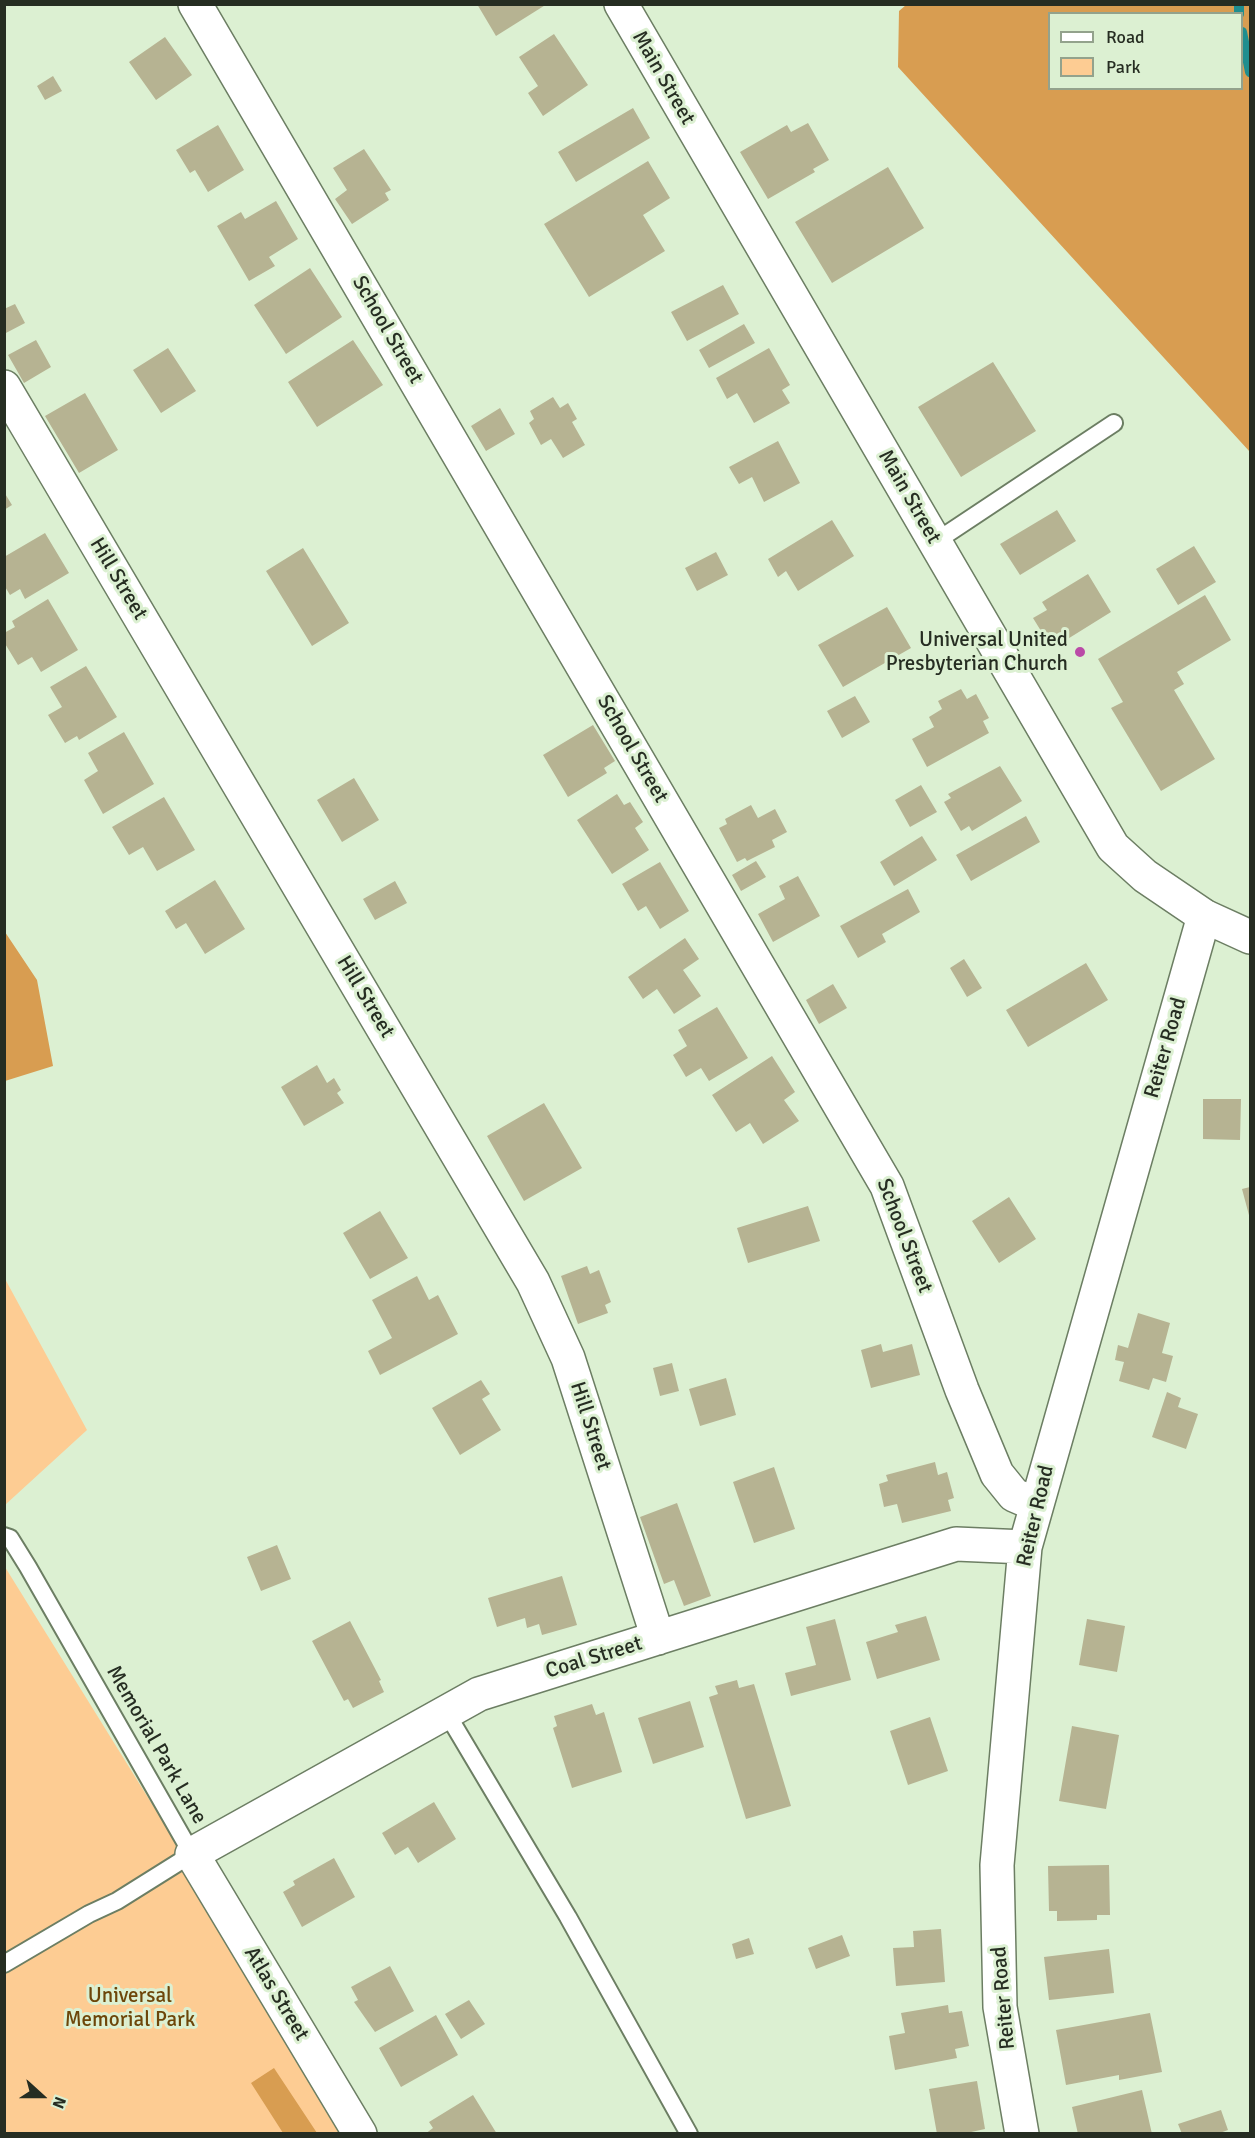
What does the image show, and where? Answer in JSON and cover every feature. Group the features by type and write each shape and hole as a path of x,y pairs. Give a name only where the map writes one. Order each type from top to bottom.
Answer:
{"street":[{"name":"School Street","path":"195,4 887,1186 962,1390 998,1474 1014,1495 1035,1504"},
{"name":"Main Street","path":"621,4 1113,848 1145,876 1204,916 1251,937"},
{"name":"Hill Street","path":"5,390 533,1282 568,1358 658,1638"},
{"name":"Reiter Road","path":"1023,2133 1000,2007 997,1864 1025,1546 1035,1504 1204,916"},
{"name":"Coal Street","path":"192,1854 479,1694 956,1544 1025,1546"},
{"name":"Atlas Street","path":"192,1854 360,2133"}],"lane":[{"path":"935,543 1114,423"},
{"name":"Memorial Park Lane","path":"4,1536 10,1538 28,1567 192,1854 117,1901 89,1914 4,1965"},
{"path":"446,1712 568,1917 689,2133"}],"green space":[{"path":"4,1277 87,1430 5,1505 4,1505"},
{"name":"Universal Memorial Park","path":"5,1567 356,2133 5,2133"}],"shaded area":[{"path":"906,5 1250,5 1250,452 898,67 899,11"},
{"path":"5,932 37,980 53,1066 5,1081"},
{"path":"274,2068 317,2133 283,2133 251,2083"}],"building":[{"path":"477,4 547,4 496,36"},
{"path":"554,34 588,85 543,116 528,93 538,86 519,57"},
{"path":"165,37 192,75 156,100 129,62"},
{"path":"53,76 62,91 45,100 37,86"},
{"path":"633,108 650,138 576,182 558,152"},
{"path":"808,123 829,160 813,169 815,172 768,199 740,152 787,125 791,132"},
{"path":"218,125 244,170 208,192 195,170 190,173 176,150"},
{"path":"364,149 391,190 385,193 389,200 352,224 335,199 347,190 333,168"},
{"path":"648,161 670,198 643,215 665,251 589,297 544,224"},
{"path":"888,167 924,228 832,283 795,222"},
{"path":"276,201 298,239 269,257 275,266 249,281 217,226 241,212 245,219"},
{"path":"310,268 342,317 286,354 254,305"},
{"path":"723,285 739,314 687,341 671,312"},
{"path":"15,304 25,323 4,334 4,309"},
{"path":"744,324 755,343 709,368 699,350"},
{"path":"36,340 51,367 24,383 8,355"},
{"path":"353,340 383,385 317,427 288,382"},
{"path":"168,348 196,391 161,413 133,370"},
{"path":"769,348 790,385 782,390 790,403 754,423 737,393 727,399 716,378"},
{"path":"993,362 1036,431 961,477 918,407"},
{"path":"85,393 118,450 79,473 45,416"},
{"path":"553,397 560,408 568,403 577,419 572,422 585,445 563,458 551,439 541,445 529,423 534,419 530,411"},
{"path":"500,408 515,434 486,451 471,426"},
{"path":"778,441 800,483 764,502 752,477 739,484 729,467"},
{"path":"4,492 12,505 4,510"},
{"path":"1057,510 1076,541 1020,575 1000,544"},
{"path":"832,520 854,556 798,591 786,571 778,577 768,559"},
{"path":"45,533 69,573 25,599 20,589 10,595 4,585 4,557"},
{"path":"1194,546 1216,582 1178,605 1156,569"},
{"path":"303,548 349,623 312,646 266,571"},
{"path":"716,552 728,575 697,591 685,568"},
{"path":"1088,574 1111,612 1066,640 1063,635 1049,644 1033,618 1047,610 1042,602"},
{"path":"1205,595 1231,640 1177,672 1184,684 1174,690 1215,759 1161,791 1111,708 1123,702 1098,659"},
{"path":"48,599 78,650 41,672 32,657 18,665 4,642 4,633 15,627 12,621"},
{"path":"887,607 911,648 843,687 818,645"},
{"path":"86,666 117,717 79,740 77,736 65,743 48,715 62,707 50,687"},
{"path":"961,689 967,699 976,694 989,718 983,721 989,733 927,767 912,739 934,727 929,717 942,709 938,701"},
{"path":"855,696 870,722 842,738 827,711"},
{"path":"593,725 615,761 604,768 607,773 568,797 543,755"},
{"path":"124,732 154,784 103,814 84,780 98,771 88,753"},
{"path":"1000,766 1022,801 972,831 969,826 961,831 944,802 951,798 948,794"},
{"path":"354,778 379,820 342,842 317,800"},
{"path":"921,785 937,812 910,827 895,800"},
{"path":"617,794 624,805 630,802 643,822 635,828 649,850 612,874 577,820"},
{"path":"164,797 195,850 157,871 143,847 129,855 112,827"},
{"path":"751,805 758,818 775,809 787,832 772,840 775,847 747,861 745,858 737,862 719,828 727,824 725,819"},
{"path":"1026,816 1040,842 971,881 956,855"},
{"path":"922,836 937,860 894,886 880,862"},
{"path":"756,861 766,877 741,891 732,875"},
{"path":"660,862 689,911 660,929 646,906 638,911 622,884"},
{"path":"798,876 820,916 773,942 758,914 785,899 779,886"},
{"path":"215,880 245,929 205,954 186,923 176,929 165,911"},
{"path":"395,881 407,903 375,920 363,899"},
{"path":"908,889 920,912 882,934 886,942 858,958 840,926"},
{"path":"685,938 699,959 683,970 701,996 674,1014 657,989 643,999 628,977"},
{"path":"964,959 982,988 967,997 950,968"},
{"path":"1086,963 1108,1000 1028,1047 1006,1010"},
{"path":"833,984 847,1008 819,1024 806,1000"},
{"path":"717,1007 748,1058 709,1081 701,1068 686,1077 673,1055 687,1046 678,1030"},
{"path":"772,1056 795,1092 784,1100 799,1121 763,1144 750,1123 736,1132 712,1095"},
{"path":"317,1065 327,1083 334,1078 341,1090 337,1093 344,1103 304,1126 281,1087"},
{"path":"1203,1099 1241,1099 1240,1140 1203,1139"},
{"path":"544,1103 582,1168 524,1201 487,1136"},
{"path":"1250,1187 1250,1219 1242,1189"},
{"path":"1009,1197 1036,1239 999,1263 972,1221"},
{"path":"808,1206 820,1241 748,1263 737,1228"},
{"path":"380,1211 408,1258 370,1279 343,1233"},
{"path":"587,1266 590,1274 599,1270 611,1302 605,1305 608,1313 578,1324 561,1276"},
{"path":"417,1276 429,1300 438,1295 458,1334 380,1375 368,1351 392,1338 372,1300"},
{"path":"1138,1313 1170,1323 1162,1353 1173,1356 1166,1382 1153,1378 1149,1390 1119,1381 1124,1362 1115,1360 1118,1345 1128,1348"},
{"path":"881,1344 883,1352 912,1344 920,1375 871,1388 861,1350"},
{"path":"672,1363 679,1391 660,1396 653,1368"},
{"path":"726,1378 736,1415 700,1426 689,1389"},
{"path":"481,1380 490,1394 482,1399 501,1430 460,1455 432,1408"},
{"path":"1167,1392 1181,1398 1178,1407 1198,1414 1186,1449 1152,1437"},
{"path":"935,1462 938,1475 947,1472 954,1498 948,1500 951,1511 902,1523 897,1504 884,1507 879,1484 888,1481 886,1475"},
{"path":"774,1467 795,1529 754,1543 733,1482"},
{"path":"677,1503 711,1596 684,1606 674,1580 664,1584 640,1517"},
{"path":"277,1545 291,1579 261,1591 247,1557"},
{"path":"562,1576 577,1625 542,1635 539,1624 527,1628 525,1618 497,1627 488,1598"},
{"path":"926,1616 940,1660 877,1679 866,1642 898,1632 895,1625"},
{"path":"835,1619 851,1680 791,1696 785,1673 816,1665 806,1627"},
{"path":"1087,1619 1125,1626 1117,1672 1079,1665"},
{"path":"350,1621 381,1680 379,1681 384,1692 353,1708 348,1699 344,1701 312,1641"},
{"path":"737,1680 739,1688 754,1684 791,1806 746,1819 709,1697 718,1694 715,1686"},
{"path":"690,1701 704,1747 653,1764 638,1718"},
{"path":"592,1704 596,1715 604,1712 622,1772 572,1788 553,1728 557,1726 554,1716"},
{"path":"930,1717 948,1771 908,1785 890,1731"},
{"path":"1072,1726 1119,1735 1106,1809 1059,1801"},
{"path":"434,1802 456,1839 418,1863 408,1847 395,1855 382,1833"},
{"path":"334,1858 355,1897 302,1927 283,1892 295,1885 293,1881"},
{"path":"1109,1865 1110,1915 1097,1915 1097,1920 1057,1921 1057,1911 1049,1911 1048,1866"},
{"path":"941,1929 945,1982 896,1986 893,1948 914,1947 913,1931"},
{"path":"842,1935 850,1956 816,1969 808,1948"},
{"path":"749,1938 754,1954 736,1959 732,1944"},
{"path":"1109,1949 1114,1993 1049,2000 1044,1957"},
{"path":"390,1966 414,2011 375,2032 354,2002 358,2000 351,1987"},
{"path":"469,2000 485,2024 461,2039 445,2014"},
{"path":"948,2005 949,2013 962,2011 969,2046 955,2049 957,2058 895,2070 889,2036 905,2033 901,2013"},
{"path":"1150,2013 1162,2072 1119,2080 1119,2075 1066,2085 1056,2030"},
{"path":"436,2015 458,2055 401,2087 379,2048"},
{"path":"977,2081 985,2129 962,2134 937,2134 929,2089"},
{"path":"1142,2090 1152,2134 1078,2134 1072,2107"},
{"path":"473,2095 497,2134 425,2134 433,2128 429,2122"},
{"path":"1221,2110 1228,2130 1217,2134 1182,2134 1178,2124"}],"waterway":[{"path":"1239,4 1239,12"},
{"path":"1243,37 1250,72"}],"place":[{"name":"Universal United Presbyterian Church","path":"1080,652"}]}
